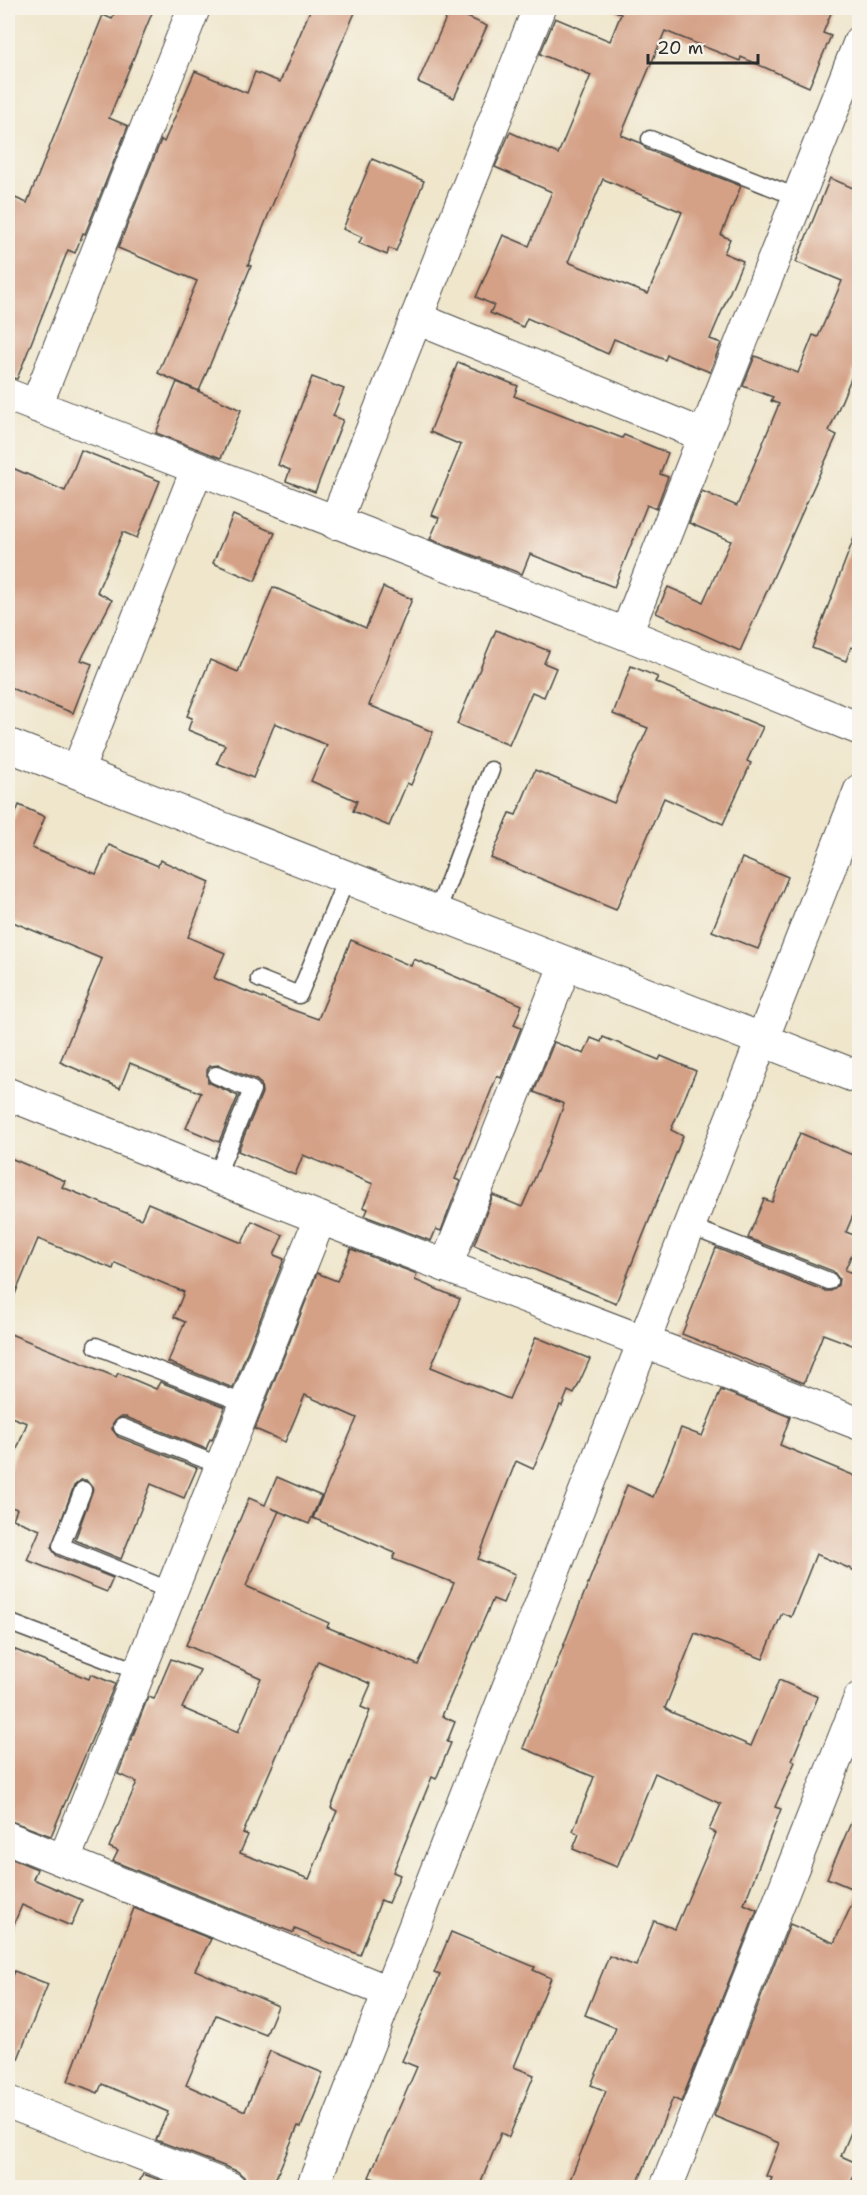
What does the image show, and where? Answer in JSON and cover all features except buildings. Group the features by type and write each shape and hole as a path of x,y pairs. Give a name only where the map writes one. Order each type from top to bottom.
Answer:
{"street":[{"path":"36,406 194,8"},
{"path":"335,523 539,8"},
{"path":"626,634 860,40"},
{"path":"416,318 703,435"},
{"path":"8,395 626,634 860,729"},
{"path":"76,772 197,469"},
{"path":"8,745 860,1078"},
{"path":"312,2187 860,790"},
{"path":"446,1266 566,963"},
{"path":"8,1094 320,1218 860,1424"},
{"path":"64,1860 320,1218"},
{"path":"666,2187 860,1698"},
{"path":"8,1838 389,1992"},
{"path":"8,2102 230,2187"}],"lane":[{"path":"650,138 799,198"},
{"path":"437,912 491,770"},
{"path":"259,979 299,995 347,877"},
{"path":"216,1075 252,1090 216,1177"},
{"path":"689,1226 829,1281"},
{"path":"96,1346 246,1404"},
{"path":"122,1427 221,1466"},
{"path":"83,1490 61,1546 171,1591"},
{"path":"8,1622 139,1672"}]}
